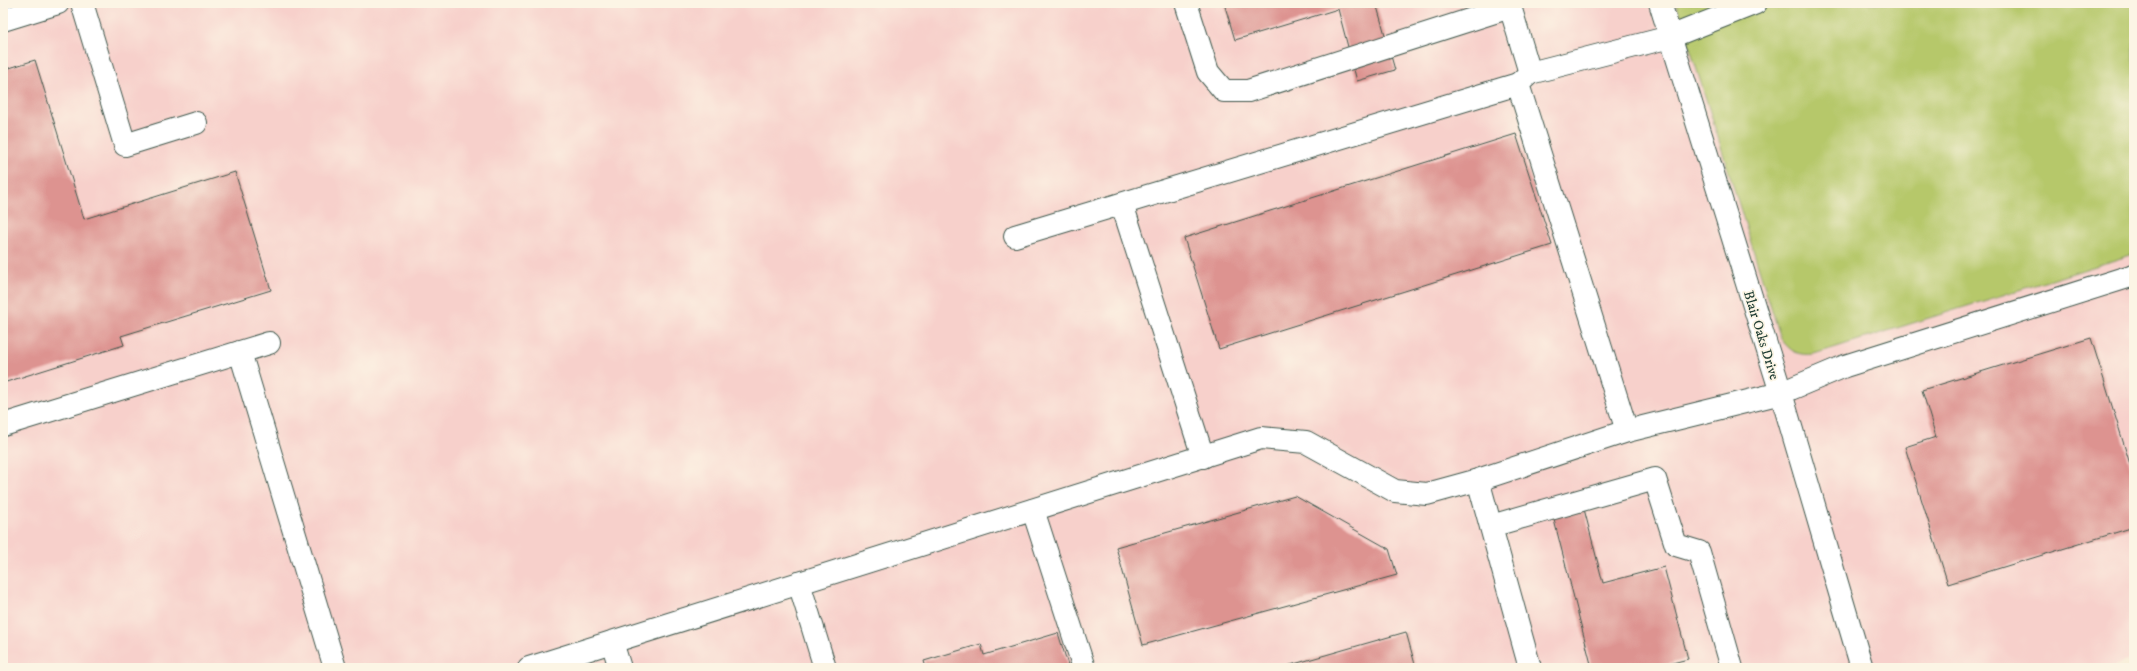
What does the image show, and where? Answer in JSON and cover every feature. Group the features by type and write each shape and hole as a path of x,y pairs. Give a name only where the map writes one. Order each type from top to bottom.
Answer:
{"street":[{"path":"3,20 58,3"},
{"path":"82,3 125,145 196,122"},
{"path":"1186,3 1208,72 1224,92 1248,91 1510,5 1524,78 1627,431"},
{"name":"Blair Oaks Drive","path":"1660,3 1781,393 1862,668"},
{"path":"1015,236 1524,78 1670,37 1756,3"},
{"path":"1122,204 1203,457"},
{"path":"529,668 1261,438 1306,442 1395,491 1427,494 1478,480 1627,431 1781,393 1845,366 2134,275"},
{"path":"3,425 269,343"},
{"path":"240,352 335,668"},
{"path":"1490,526 1655,479 1676,545 1699,552 1732,668"},
{"path":"1478,480 1530,668"},
{"path":"1033,510 1084,668"},
{"path":"799,583 825,668"},
{"path":"612,642 620,668"}],"shaded area":[{"path":"3,3 2134,3 2134,660 2107,668 3,668"}],"green space":[{"path":"1676,3 2134,3 2134,254 1814,354 1799,354 1795,352 1781,339"}],"building":[{"path":"1224,3 1376,3 1395,70 1357,81 1338,9 1235,40"},
{"path":"35,60 84,219 235,172 271,290 121,336 124,345 3,383 3,70"},
{"path":"1516,134 1552,245 1219,349 1184,238"},
{"path":"2091,338 2134,477 2134,527 1948,584 1905,447 1936,437 1922,390"},
{"path":"1295,496 1389,549 1397,575 1143,645 1116,547"},
{"path":"1584,509 1603,583 1664,567 1688,659 1653,668 1592,668 1553,516"},
{"path":"1406,632 1416,668 1280,668"},
{"path":"1058,633 1069,668 926,668 924,661 981,644 984,655"}]}
